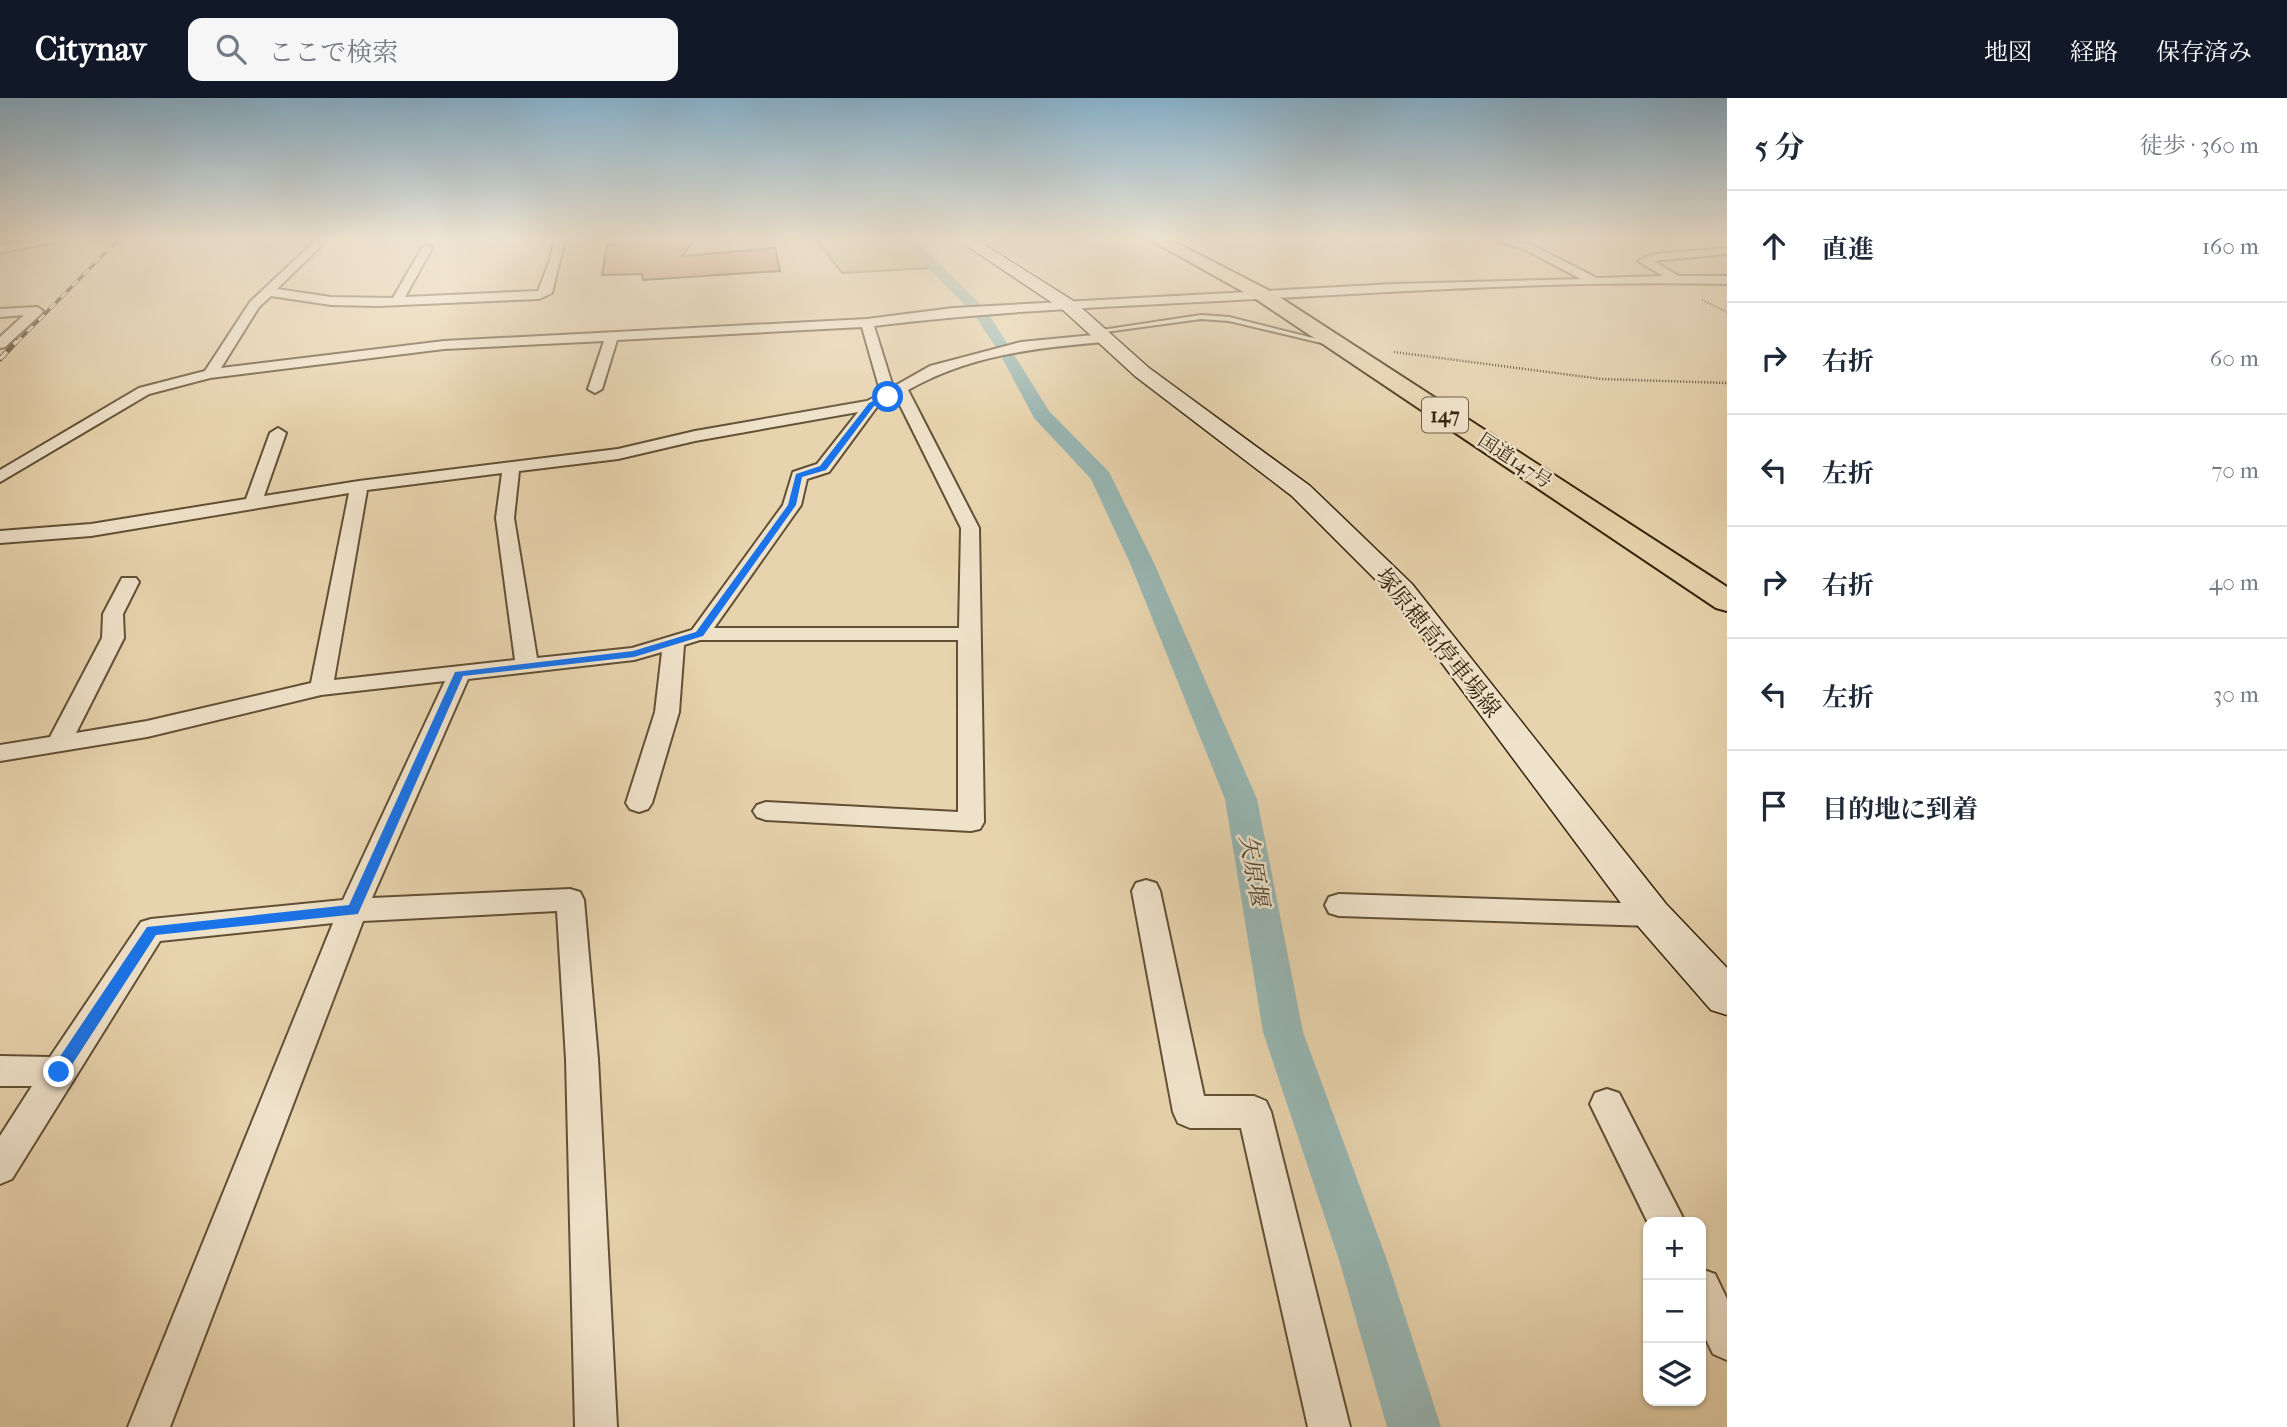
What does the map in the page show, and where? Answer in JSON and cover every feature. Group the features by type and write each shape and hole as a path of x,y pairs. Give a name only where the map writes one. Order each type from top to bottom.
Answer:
{"highway":[{"name":"国道147号","path":"1272,301 1727,601"}],"main road":[{"name":"塚原穂高停車場線","path":"1061,301 1142,372 1301,491 1402,590 1652,915 1727,998"}],"street":[{"path":"210,374 259,301"},
{"path":"0,477 144,391 210,374 444,345 867,323 930,314 1157,301"},
{"path":"0,313 37,311 0,344"},
{"path":"766,811 971,822 970,528 894,393 867,323"},
{"path":"0,537 91,530 359,486 618,454 695,436 871,405 934,369 1026,345 1101,334"},
{"path":"595,389 612,335"},
{"path":"699,634 792,505 799,476 823,468 871,405"},
{"path":"253,503 278,433"},
{"path":"511,467 505,518 527,665"},
{"path":"321,688 359,486"},
{"path":"58,744 113,638 113,614 129,582"},
{"path":"0,753 147,729 321,688 634,654 699,634 969,634"},
{"path":"639,803 667,712 674,643"},
{"path":"149,1427 353,910 459,674"},
{"path":"1146,891 1190,1112 1254,1112 1329,1427"},
{"path":"0,1167 152,930 353,910 570,900 582,1059 596,1427"},
{"path":"1339,905 1652,915"},
{"path":"0,1071 59,1072"},
{"path":"1607,1104 1664,1217"},
{"path":"1706,1298 1727,1340"}],"lane":[{"path":"1101,334 1202,317 1229,319 1341,346"}],"path":[{"path":"1341,346 1548,372 1684,384 1727,383"}],"waterway":[{"name":"矢原堰","path":"968,301 976,309"},
{"name":"矢原堰","path":"981,314 1003,348"},
{"name":"矢原堰","path":"1006,354 1041,414 1101,477 1142,563 1241,799 1283,1032 1364,1263 1414,1427"}],"railway":[{"path":"16,343 58,301"},
{"path":"0,359 17,341"}],"route":[{"path":"59,1072 152,930 353,910 459,674 634,654 699,634 792,505 799,476 823,468 871,405 888,397"}]}
